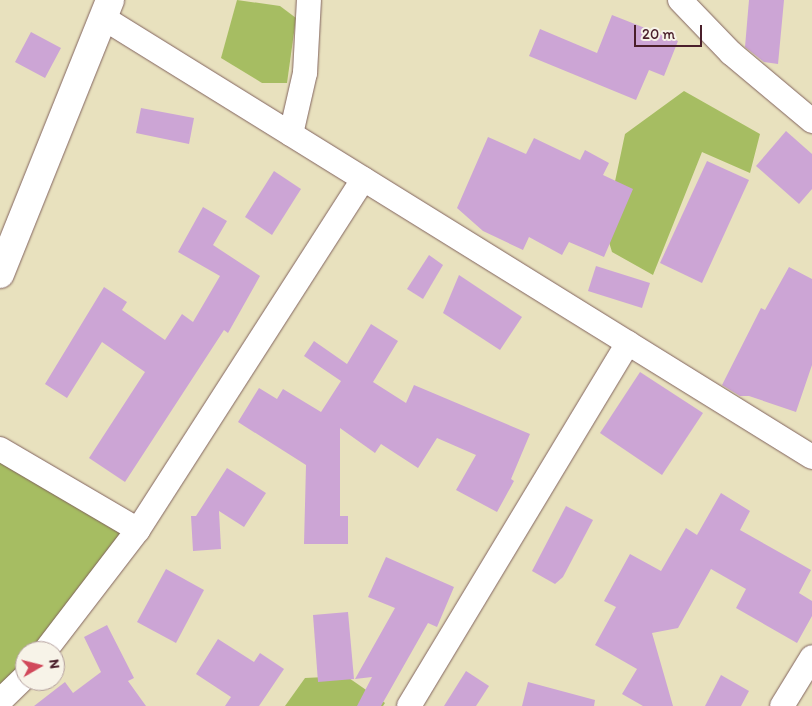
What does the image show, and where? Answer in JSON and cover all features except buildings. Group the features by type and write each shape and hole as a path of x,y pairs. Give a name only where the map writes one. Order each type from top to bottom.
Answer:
{"street":[{"path":"291,134 305,74 309,0"},
{"path":"680,0 731,53 812,121"},
{"path":"0,274 106,9 291,134 812,457"},
{"path":"53,641 138,530 363,179"},
{"path":"409,706 628,343"},
{"path":"0,449 138,530"},
{"path":"782,706 812,657"},
{"path":"0,701 15,687"}],"green space":[{"path":"237,0 280,6 296,18 287,83 262,83 221,58"},
{"path":"684,91 760,134 750,173 702,152 653,275 612,252 605,229 625,134"},
{"path":"0,449 138,530 53,641 15,641 15,681 0,687"},
{"path":"346,676 385,703 383,706 285,706 305,678"}]}
